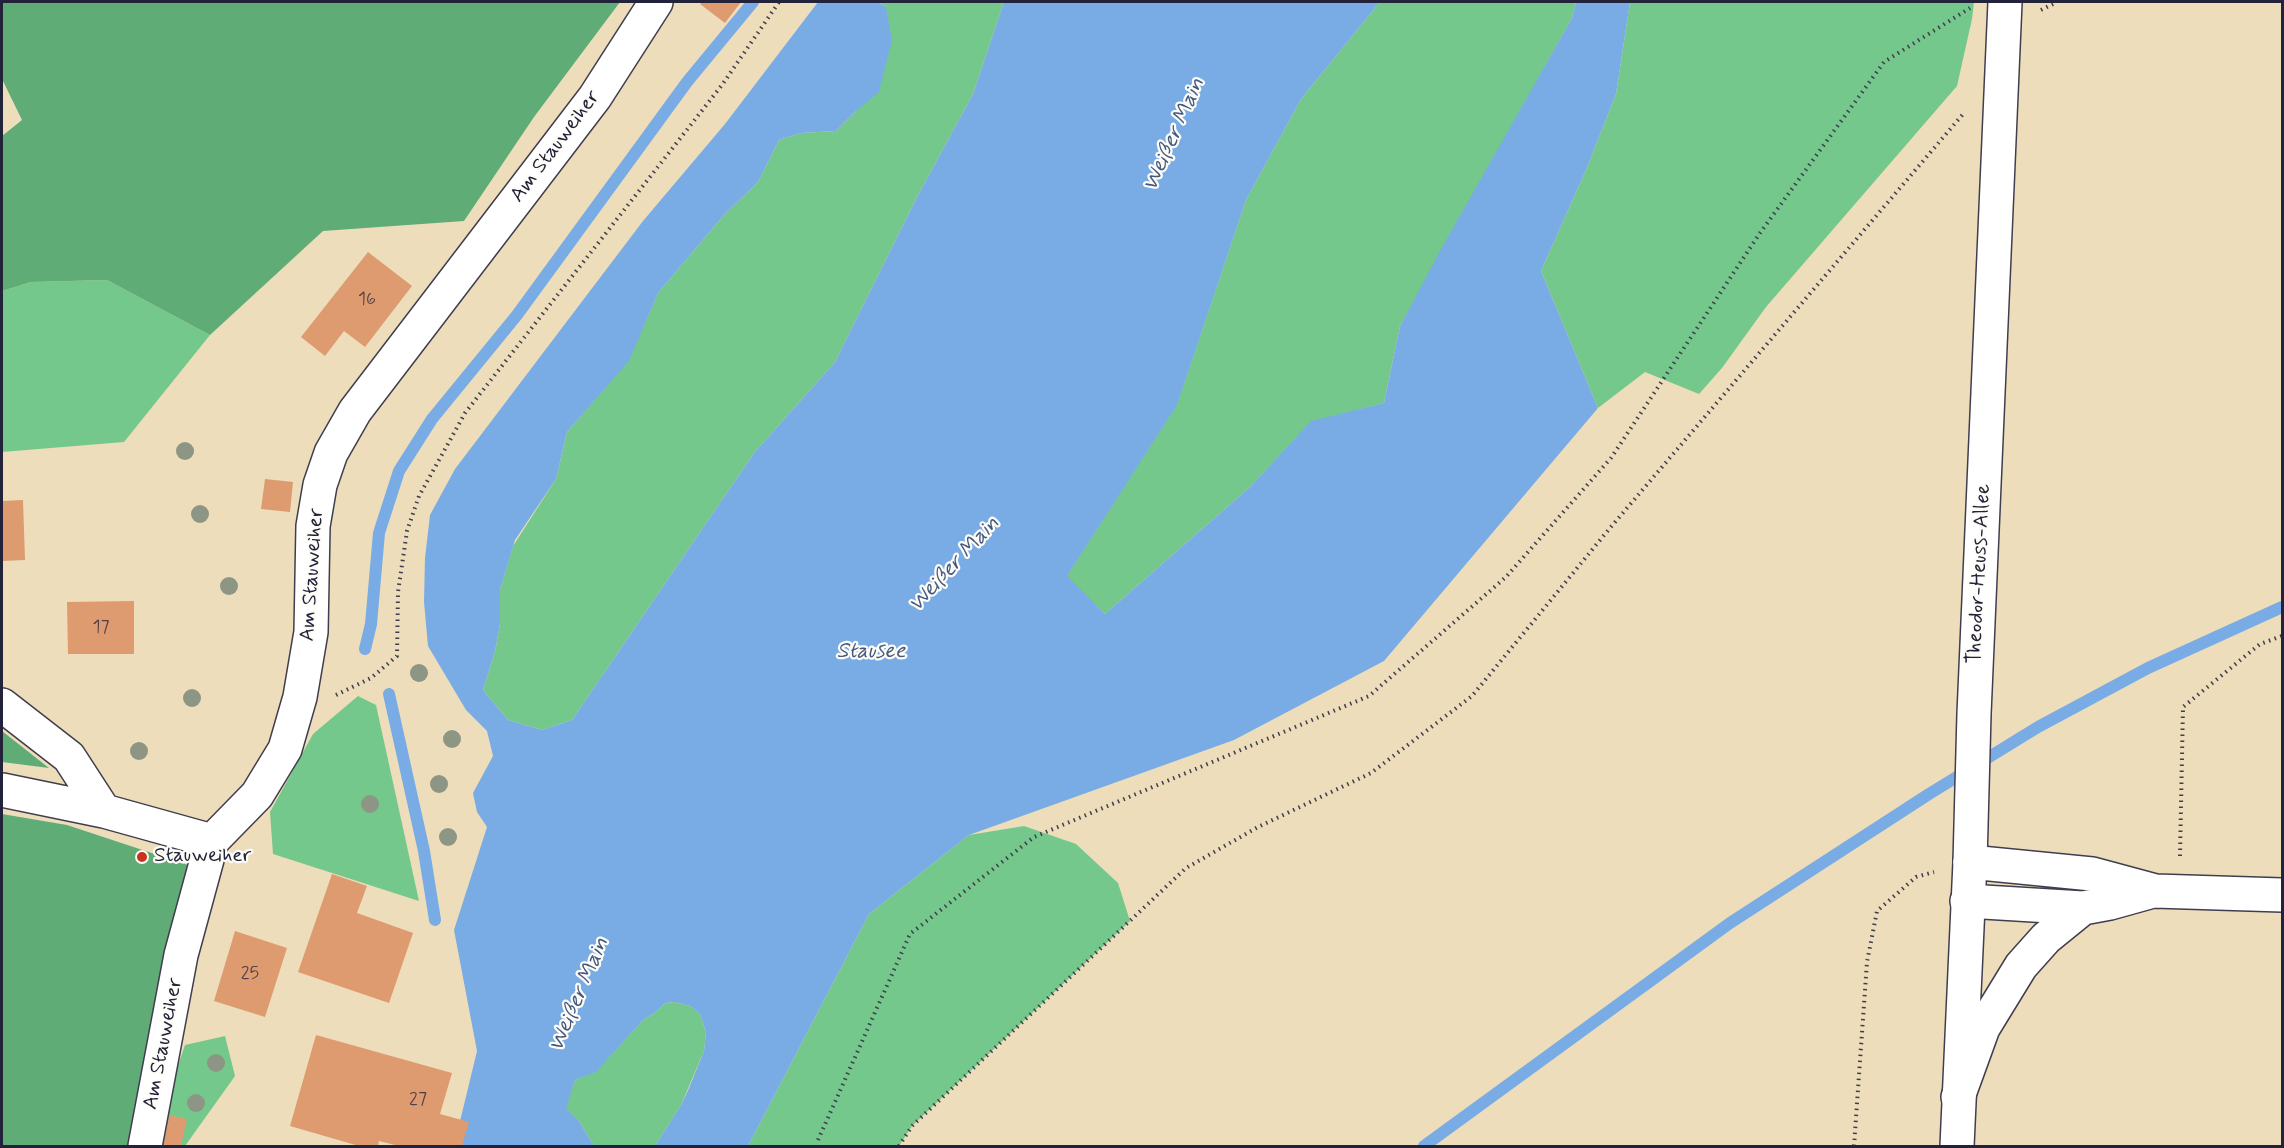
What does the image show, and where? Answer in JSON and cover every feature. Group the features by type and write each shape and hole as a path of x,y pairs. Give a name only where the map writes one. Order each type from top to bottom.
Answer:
{"main road":[{"name":"Am Stauweiher","path":"145,1146 181,955 212,841 257,795 285,749 300,697 311,633 313,526 320,485 331,453 356,411 595,97 656,2"},
{"name":"Theodor-Heuss-Allee","path":"1957,1146 2005,2"},
{"path":"2,705 69,758 104,812"},
{"path":"2,790 104,812 212,841"},
{"path":"1970,862 2092,874 2167,892 2283,895"},
{"path":"1967,901 2083,908 2167,892"},
{"path":"1958,1097 1983,1028 2021,966 2046,938 2083,908"}],"path":[{"path":"300,697 330,698 371,678 397,656 398,592 407,531 419,496 465,413 722,85 779,2"},
{"path":"818,1140 910,934 1034,837 1369,696 1498,585 1611,458 1760,233 1884,62 1971,8"},
{"path":"899,1146 912,1126 1186,868 1258,826 1371,773 1472,696 1610,528 1965,112"},
{"path":"2167,892 2183,707 2260,644 2283,636"},
{"path":"1854,1146 1867,962 1877,911 1916,877 1970,862"}],"green space":[{"path":"2,2 620,2 534,117 464,221 323,231 210,335 107,280 31,282 2,291 2,136 22,120 2,79"},
{"path":"878,2 1004,2 973,94 917,197 835,362 754,453 572,720 542,730 508,720 483,690 495,651 500,624 500,590 513,546 556,479 567,432 628,361 658,293 724,215 758,182 779,140 801,133 836,131 856,111 886,7"},
{"path":"1380,2 1576,2 1572,18 1400,326 1384,403 1311,422 1250,487 1105,614 1066,577 1177,404 1246,200 1301,99"},
{"path":"1630,2 1974,2 1957,86 1766,307 1722,368 1699,394 1645,372 1598,408 1541,271 1586,170 1616,94"},
{"path":"107,280 210,335 124,442 2,452 2,291 31,282"},
{"path":"358,696 376,705 419,901 273,854 270,812 313,734"},
{"path":"2,731 49,768 2,762"},
{"path":"2,814 67,825 194,867 128,1146 2,1146"},
{"path":"1024,826 1076,844 1118,883 1130,921 912,1126 899,1146 748,1146 869,914 969,835"},
{"path":"674,1002 690,1006 700,1014 706,1032 704,1051 681,1105 655,1146 594,1146 579,1121 565,1108 575,1080 596,1071 643,1020 665,1003"},
{"path":"225,1036 235,1076 185,1146 155,1146 155,1132 185,1045"}],"water":[{"name":"Stausee","path":"818,2 878,2 886,7 892,40 879,92 836,131 801,133 779,140 758,182 724,215 658,293 629,361 567,432 556,479 515,540 500,590 500,624 495,651 483,690 508,720 542,730 572,720 754,453 835,362 917,197 973,94 1004,2 1380,2 1301,99 1246,200 1177,405 1067,576 1105,614 1250,487 1311,421 1384,403 1400,326 1572,18 1576,2 1630,2 1616,94 1586,170 1541,271 1598,408 1384,661 1234,740 969,835 869,914 748,1146 655,1146 681,1105 704,1051 706,1032 700,1014 690,1006 674,1002 665,1003 643,1020 596,1072 575,1080 566,1108 579,1121 594,1146 454,1146 477,1051 454,930 487,827 477,812 473,793 493,756 487,731 466,710 428,646 424,602 425,558 430,515 455,469 643,221 725,124"}],"building":[{"path":"703,2 741,2 725,23 700,4"},
{"path":"368,252 412,286 365,347 344,331 325,356 301,337"},
{"path":"265,479 293,482 290,512 261,509"},
{"path":"23,500 25,560 2,561 2,501"},
{"path":"134,601 134,654 68,654 67,602"},
{"path":"332,874 367,886 357,913 413,933 389,1003 298,972"},
{"path":"235,931 287,948 265,1017 214,1001"},
{"path":"316,1035 452,1073 440,1114 469,1122 462,1146 399,1146 379,1141 378,1146 359,1146 290,1126"},
{"path":"169,1115 187,1119 181,1146 163,1146"}],"waterway":[{"path":"365,649 371,624 379,533 399,471 432,419 517,315 687,82 753,2"},
{"path":"1424,1146 1730,923 1929,794 2038,727 2148,668 2282,607"},
{"path":"389,694 424,851 435,920"}],"place":[{"name":"Stauweiher","path":"142,857"}],"water label":[{"name":"Weißer Main","path":"1175,135"},
{"name":"Weißer Main","path":"955,565"},
{"name":"Weißer Main","path":"580,995"}]}
